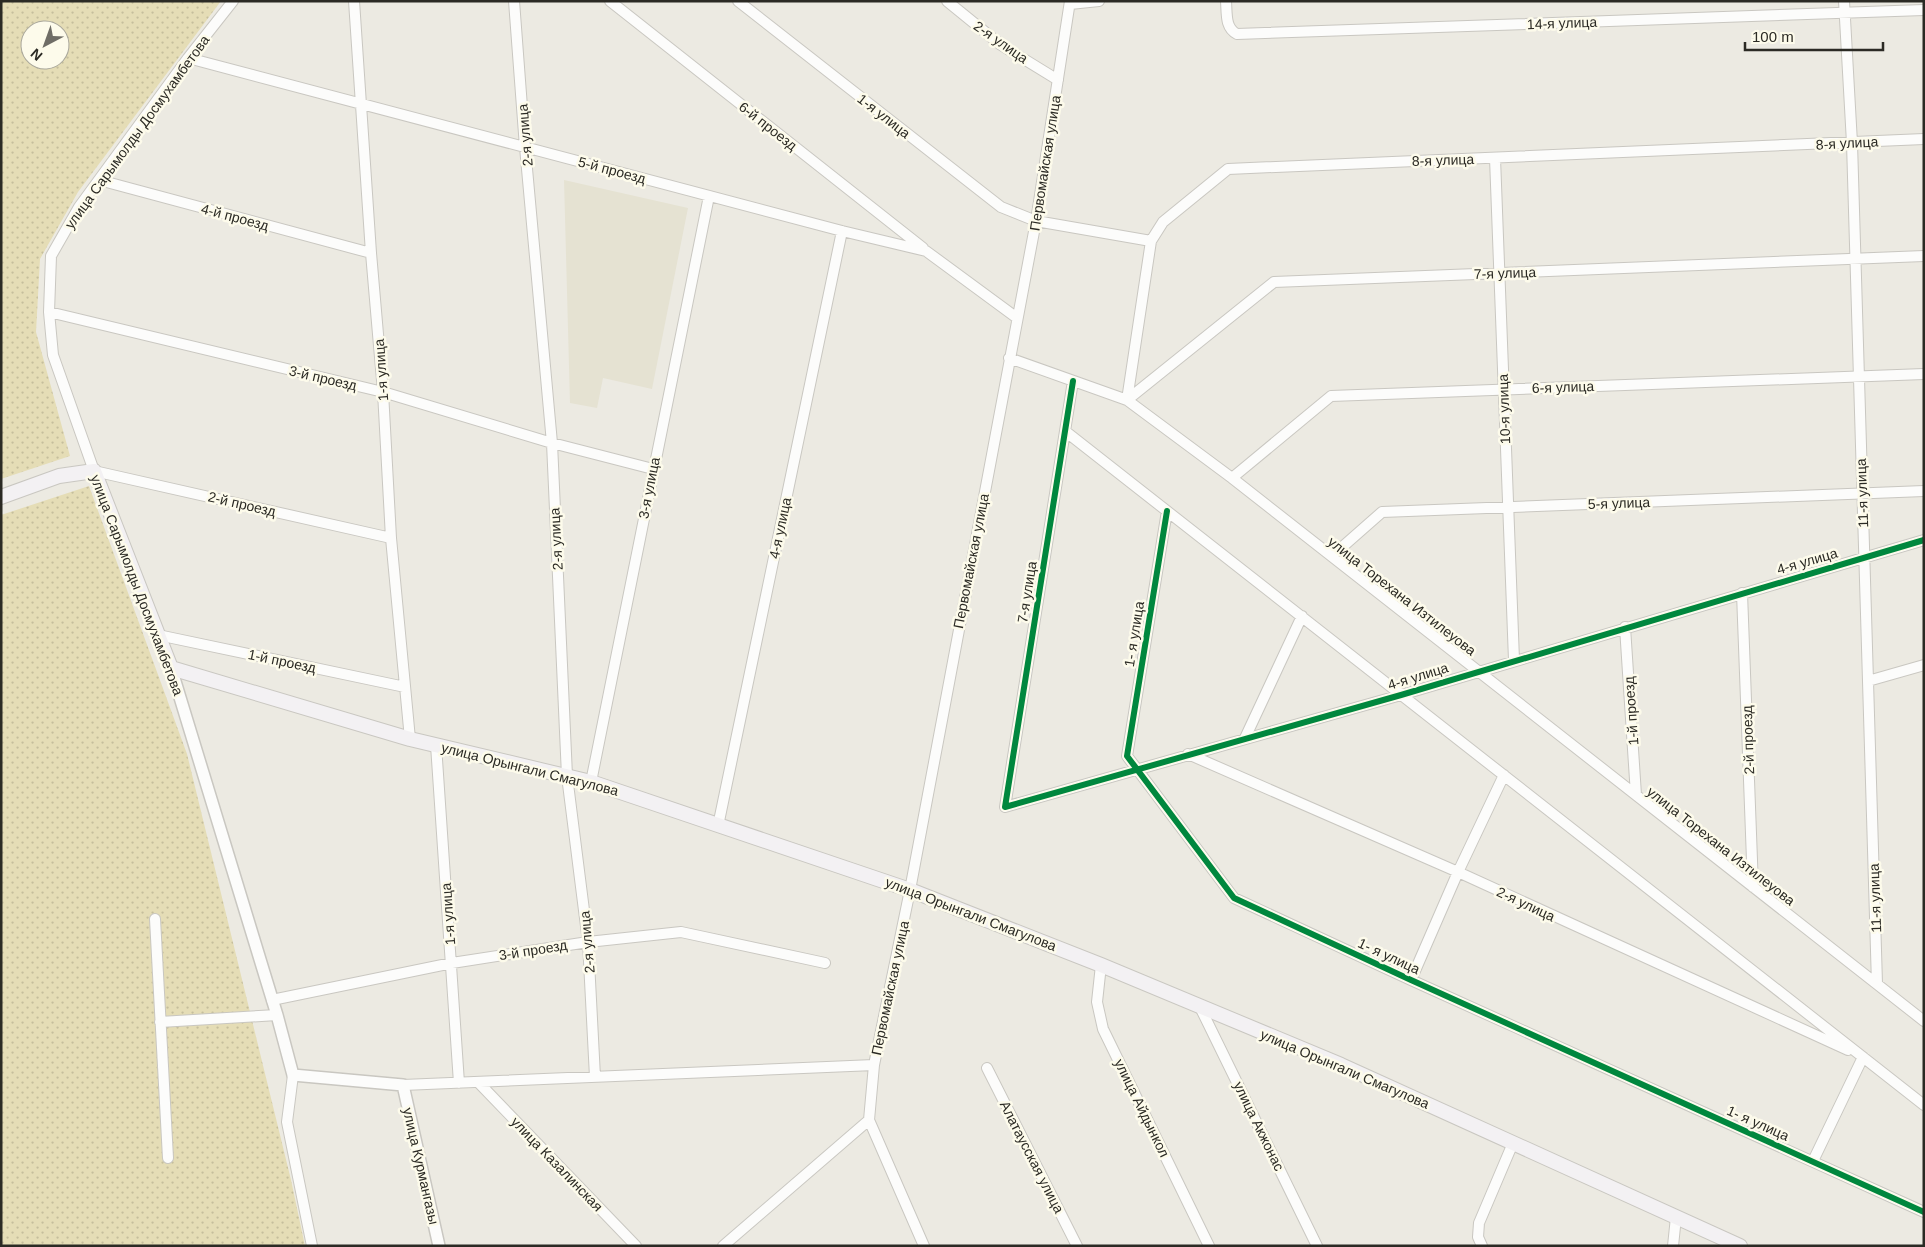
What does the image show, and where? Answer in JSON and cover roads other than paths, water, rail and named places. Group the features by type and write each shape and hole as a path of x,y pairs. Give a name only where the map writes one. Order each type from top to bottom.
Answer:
{"main road":[{"path":"1,496 59,476 94,471"},
{"name":"улица Сарымолды Досмухамбетова","path":"94,471 171,668"},
{"name":"улица Орынгали Смагулова","path":"171,668 410,739 591,782 910,890 1101,965 1341,1065 1740,1246"}],"street":[{"name":"улица Сарымолды Досмухамбетова","path":"94,471 53,355 49,312 51,256 98,180 188,58 234,1"},
{"name":"1-я улица","path":"354,1 371,253 383,392 391,538 410,739"},
{"name":"2-я улица","path":"514,1 525,147 552,443 567,776 588,942 595,1076"},
{"name":"6-й проезд","path":"610,1 926,251"},
{"name":"1-я улица","path":"738,1 1001,207 1036,221 1151,240"},
{"name":"2-я улица","path":"947,1 1001,45 1058,80"},
{"path":"1070,3 1100,1"},
{"name":"14-я улица","path":"1226,1 1228,25 1231,31 1237,34 1924,10"},
{"name":"11-я улица","path":"1844,1 1852,143 1878,984"},
{"name":"Первомайская улица","path":"869,1120 874,1065 910,890 1036,221 1070,3"},
{"name":"5-й проезд","path":"188,58 708,196 926,251 1017,318"},
{"name":"8-я улица","path":"1127,400 1151,240 1164,222 1228,169 1924,139"},
{"name":"10-я улица","path":"1495,158 1514,660"},
{"name":"4-й проезд","path":"98,180 371,253"},
{"name":"3-я улица","path":"591,782 708,196"},
{"name":"4-я улица","path":"718,826 842,231"},
{"name":"7-я улица","path":"1127,400 1274,282 1924,256"},
{"name":"3-й проезд","path":"49,312 383,392 552,443 653,469"},
{"name":"улица Торехана Изтилеуова","path":"1009,358 1127,400 1232,478 1924,1020"},
{"name":"6-я улица","path":"1232,478 1331,396 1924,374"},
{"name":"7-я улица","path":"1005,807 1074,381"},
{"path":"1065,431 1924,1105"},
{"name":"2-й проезд","path":"94,471 391,538"},
{"name":"5-я улица","path":"1332,556 1382,512 1924,491"},
{"name":"1- я улица","path":"1168,511 1127,756 1234,898 1410,980 1924,1212"},
{"name":"4-я улица","path":"1005,807 1401,694 1924,540"},
{"name":"2-й проезд","path":"1742,593 1753,887"},
{"path":"1245,738 1302,616"},
{"name":"1-й проезд","path":"1625,627 1636,795"},
{"name":"1-й проезд","path":"158,635 405,687"},
{"path":"1868,681 1924,665"},
{"name":"улица Сарымолды Досмухамбетова","path":"171,668 277,1015 293,1075 287,1122 312,1246"},
{"name":"1-я улица","path":"436,745 459,1083"},
{"name":"2-я улица","path":"1188,754 1458,872 1863,1057"},
{"path":"1410,980 1504,775"},
{"path":"155,919 168,1158"},
{"name":"3-й проезд","path":"272,1000 452,963 588,942 681,932 825,963"},
{"name":"улица Айдынкол","path":"1101,965 1097,1002 1103,1028 1209,1246"},
{"name":"улица Акжонас","path":"1200,1007 1317,1246"},
{"path":"160,1022 277,1015"},
{"path":"1813,1161 1863,1057"},
{"path":"293,1075 403,1085 874,1065"},
{"name":"Алатаусская улица","path":"987,1068 1077,1246"},
{"name":"улица Казалинская","path":"478,1082 636,1246"},
{"name":"улица Курмангазы","path":"403,1085 439,1246"},
{"path":"723,1246 869,1120 924,1246"},
{"path":"1482,1246 1478,1237 1479,1223 1513,1143"},
{"path":"1673,1246 1676,1217"}]}
